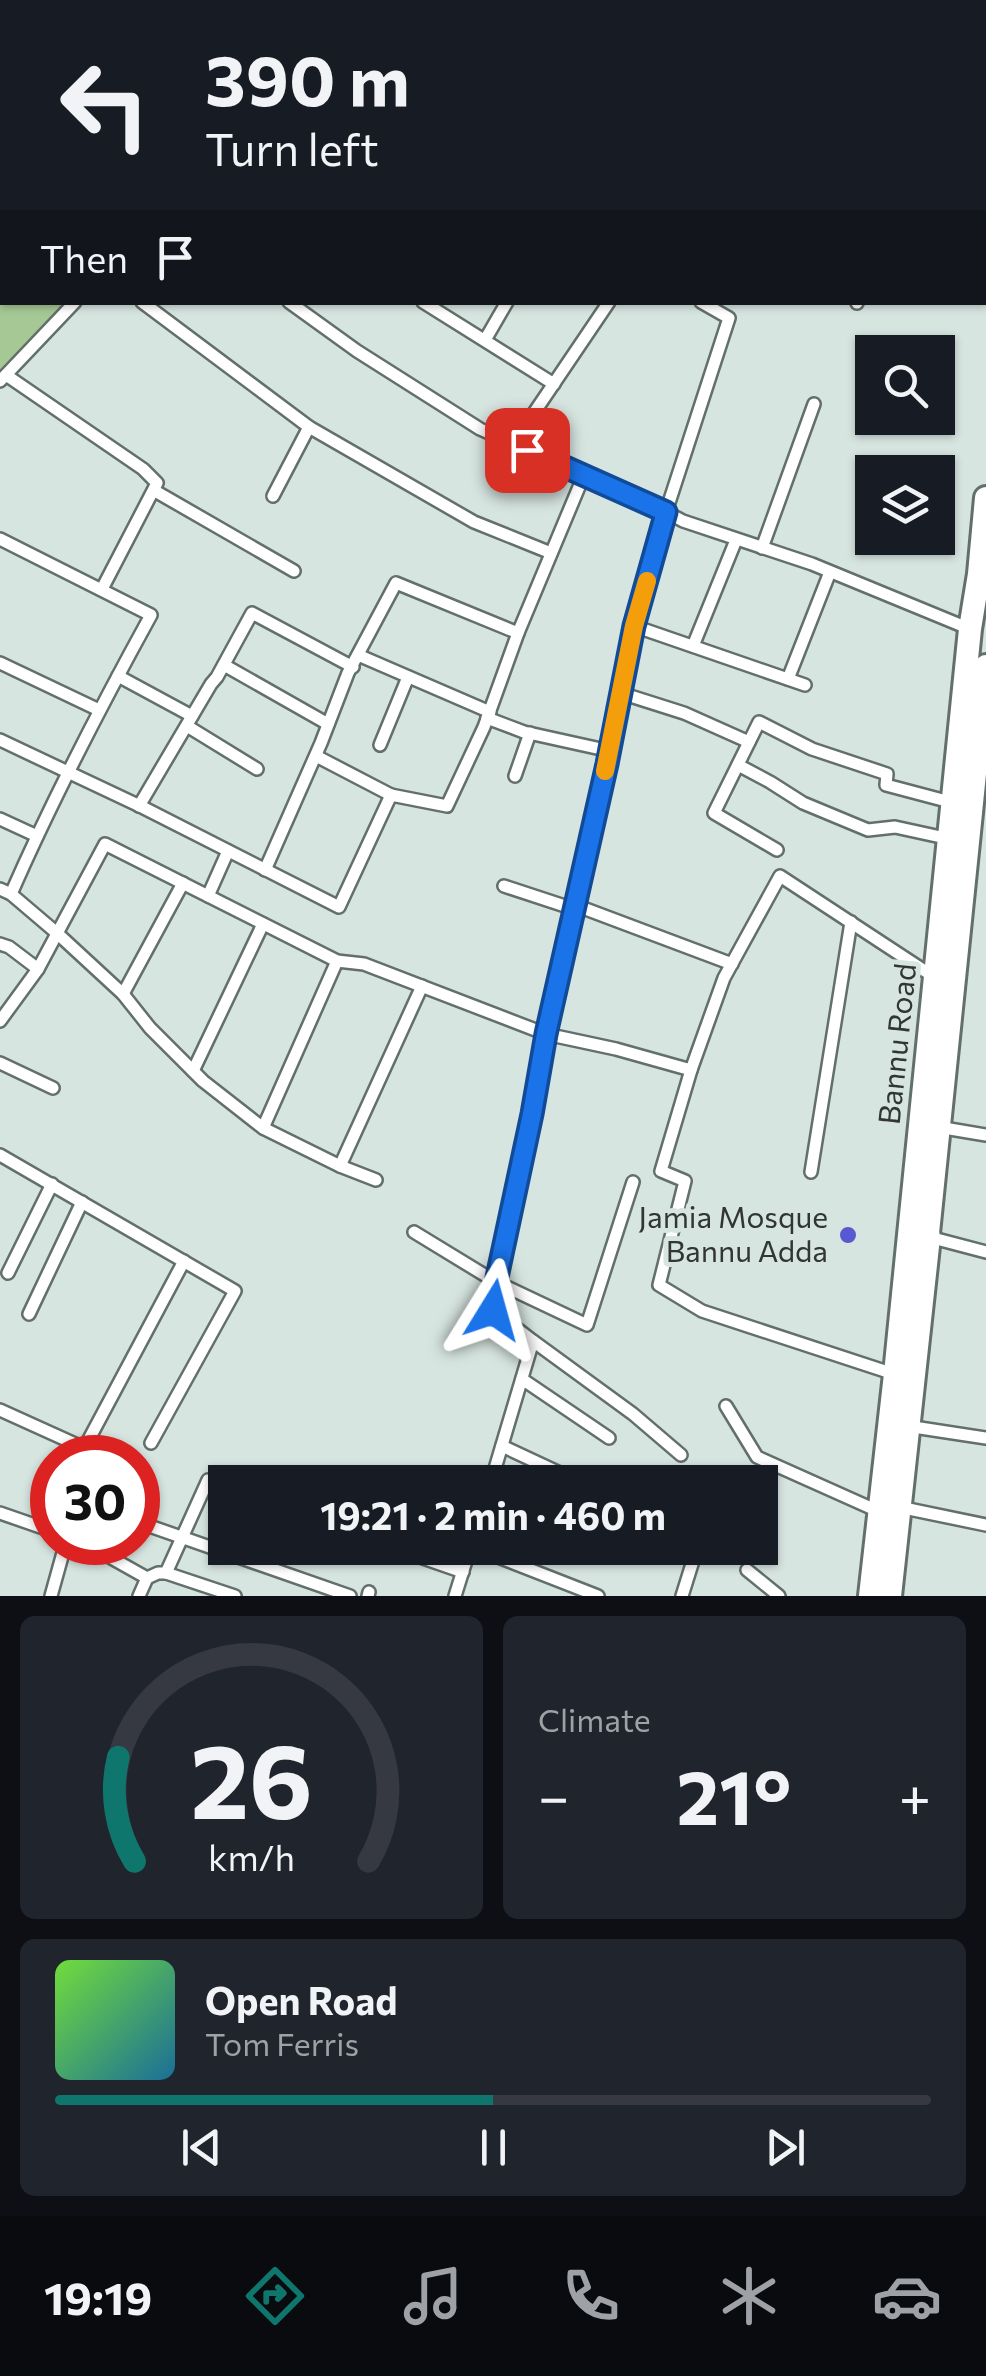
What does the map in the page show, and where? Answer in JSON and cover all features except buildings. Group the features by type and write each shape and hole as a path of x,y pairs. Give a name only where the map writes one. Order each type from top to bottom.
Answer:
{"highway":[{"name":"Bannu Road","path":"890,1596 889,1509 896,1374 950,839 970,817 970,629 986,498"},
{"name":"Bannu Road","path":"870,1596 907,1426 986,666"}],"street":[{"path":"72,305 3,378 143,469 157,483 102,588"},
{"path":"146,305 309,427 474,522 551,552"},
{"path":"293,305 357,352 480,429 683,521 830,572 970,629"},
{"path":"427,305 554,384"},
{"path":"486,340 505,305"},
{"path":"513,444 607,305"},
{"path":"681,1455 633,1414 493,1310 546,1034 634,626 666,512 729,318 706,305"},
{"path":"762,548 814,404"},
{"path":"273,496 309,427"},
{"path":"316,756 391,794 447,806 489,715 518,632 584,475"},
{"path":"155,491 294,570"},
{"path":"0,539 151,615 6,892 122,994 193,1071 262,1128 376,1180"},
{"path":"693,646 736,540"},
{"path":"788,679 830,572"},
{"path":"265,870 348,673 396,583 518,632"},
{"path":"140,806 252,613 355,661 408,677 530,734 610,751"},
{"path":"634,626 805,685"},
{"path":"0,663 100,710"},
{"path":"224,665 328,724"},
{"path":"118,676 257,769"},
{"path":"380,745 408,677"},
{"path":"621,693 749,742"},
{"path":"777,850 714,813 759,722 812,749 887,774 886,785 970,817"},
{"path":"515,776 530,734"},
{"path":"0,740 339,907 391,794"},
{"path":"738,765 804,802 868,830 895,827 950,839"},
{"path":"0,819 37,836"},
{"path":"2,1015 38,969 104,844 336,961 364,964 546,1034 616,1048 691,1070"},
{"path":"208,896 228,852"},
{"path":"896,1374 702,1311 659,1284 685,1181 661,1172 724,978 780,876 935,978"},
{"path":"122,994 183,883"},
{"path":"504,886 575,906 732,964"},
{"path":"811,1172 850,922"},
{"path":"193,1071 263,924"},
{"path":"0,944 38,969"},
{"path":"262,1128 336,961"},
{"path":"340,1166 422,986"},
{"path":"0,1063 53,1088"},
{"path":"938,1127 986,1135"},
{"path":"0,1155 235,1292 155,1435"},
{"path":"414,1232 496,1282 586,1326 632,1182"},
{"path":"8,1273 52,1184"},
{"path":"30,1314 82,1202"},
{"path":"929,1238 986,1252"},
{"path":"92,1435 184,1261"},
{"path":"496,1465 533,1341"},
{"path":"522,1379 609,1438"},
{"path":"726,1406 757,1457 889,1509 986,1524"},
{"path":"0,1410 48,1435"},
{"path":"907,1426 986,1438"},
{"path":"502,1446 542,1465"},
{"path":"166,1573 208,1480"},
{"path":"0,1513 30,1523"},
{"path":"160,1530 350,1596"},
{"path":"51,1596 60,1565"},
{"path":"123,1565 146,1578"},
{"path":"443,1565 463,1572"},
{"path":"456,1596 466,1565"},
{"path":"517,1565 598,1596"},
{"path":"682,1596 691,1565"},
{"path":"747,1570 779,1596"},
{"path":"138,1596 146,1578 166,1573 235,1596"}],"green space":[{"path":"0,305 65,305 0,374"}],"slow traffic":[{"path":"605,771 647,581"}],"place":[{"name":"Jamia Mosque Bannu Adda","path":"848,1235"}],"route":[{"path":"493,1310 546,1034 634,626 666,512 527,450"}]}
